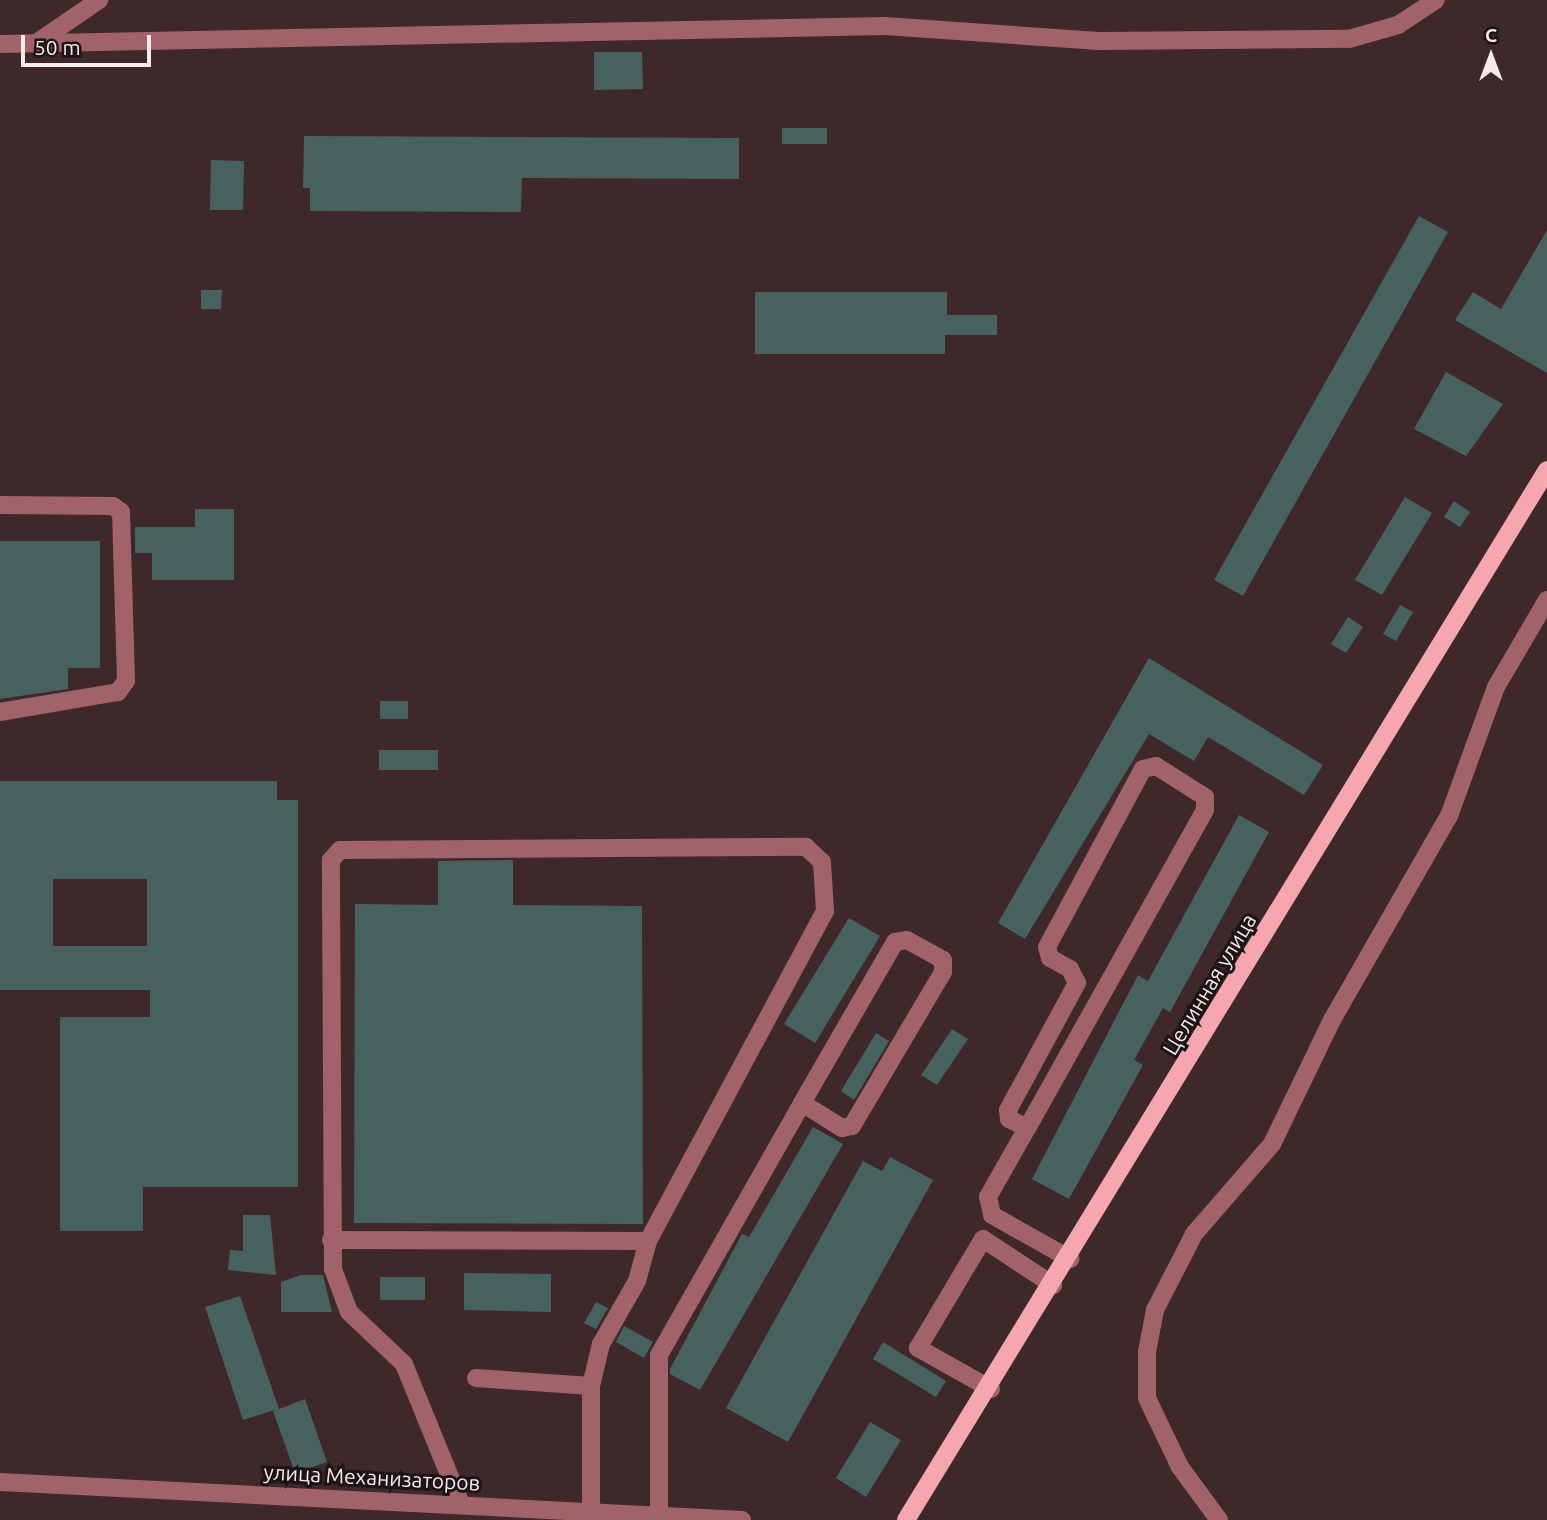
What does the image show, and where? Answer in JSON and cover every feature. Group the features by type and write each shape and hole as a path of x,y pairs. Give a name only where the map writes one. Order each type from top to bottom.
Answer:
{"main road":[{"name":"Целинная улица","path":"906,1520 991,1389 1547,470"}],"street":[{"path":"35,44 99,0"},
{"path":"0,44 885,26 1098,41 1349,39 1398,25 1436,0"},
{"path":"0,505 113,506 121,512 126,681 118,692 0,712"},
{"path":"1219,1520 1180,1467 1147,1398 1147,1352 1155,1310 1194,1234 1272,1144 1332,1020 1449,816 1496,687 1547,600"},
{"path":"1027,1128 1009,1119 1008,1110 1077,983 1070,969 1050,958 1047,947 1143,769 1156,766 1205,797 1205,810 1027,1128 987,1206 992,1215 1070,1259"},
{"path":"461,1504 404,1364 349,1312 333,1269 331,860 340,850 812,849 822,862 825,911 648,1241 637,1281 601,1344 591,1386 596,1516"},
{"path":"659,1514 659,1355 802,1103 895,942 907,940 943,960 943,972 852,1126 842,1128 802,1103"},
{"path":"991,1389 918,1348 983,1239 1054,1285"},
{"path":"331,1240 648,1241"},
{"path":"475,1378 591,1386"},
{"name":"улица Механизаторов","path":"0,1482 571,1510 596,1516 659,1514 742,1520"},
{"path":"548,1520 571,1510"}],"building":[{"path":"594,52 642,52 643,89 594,90"},
{"path":"782,128 827,128 827,144 782,144"},
{"path":"304,136 739,138 739,179 522,178 521,212 310,211 310,188 303,188"},
{"path":"211,160 244,161 243,210 210,210"},
{"path":"1419,216 1448,232 1243,596 1214,580"},
{"path":"1547,230 1547,373 1455,320 1473,292 1501,309"},
{"path":"201,290 222,290 221,309 201,309"},
{"path":"755,292 947,292 947,315 997,315 997,335 945,335 945,354 755,354"},
{"path":"1446,372 1503,404 1466,456 1414,429"},
{"path":"1405,497 1432,513 1382,595 1355,580"},
{"path":"1454,501 1470,512 1460,527 1444,517"},
{"path":"195,509 234,509 234,580 152,580 152,553 135,553 135,527 195,527"},
{"path":"0,541 100,541 100,668 68,668 68,689 0,699"},
{"path":"1400,605 1413,612 1396,641 1383,634"},
{"path":"1348,617 1363,627 1346,653 1331,644"},
{"path":"1149,658 1323,765 1304,795 1208,737 1194,761 1149,734 1025,939 998,923"},
{"path":"380,701 408,701 408,719 380,719"},
{"path":"379,750 438,750 438,770 379,770"},
{"path":"0,781 277,781 277,800 298,800 298,1187 143,1187 143,1231 60,1231 60,1017 150,1017 150,990 0,990","holes":["53,879 147,879 147,946 53,946"]},
{"path":"1239,815 1269,832 1170,1012 1163,1008 1134,1060 1143,1065 1069,1199 1032,1179 1138,975 1148,981"},
{"path":"513,860 513,905 642,906 643,1224 354,1223 355,904 438,905 438,861"},
{"path":"849,918 880,936 815,1043 784,1024"},
{"path":"952,1029 968,1039 937,1085 921,1075"},
{"path":"876,1033 889,1041 854,1100 841,1091"},
{"path":"813,1127 843,1144 700,1390 670,1374 670,1369 742,1234 749,1237"},
{"path":"890,1157 933,1180 788,1442 726,1408 863,1161 882,1171"},
{"path":"243,1215 270,1215 276,1275 228,1270 230,1250 243,1251"},
{"path":"464,1273 551,1274 551,1312 464,1310"},
{"path":"301,1275 323,1275 332,1312 281,1312 281,1282"},
{"path":"380,1277 425,1277 425,1300 380,1300"},
{"path":"240,1296 279,1409 305,1399 327,1462 295,1473 273,1411 278,1409 243,1420 205,1307"},
{"path":"596,1302 608,1308 596,1329 584,1323"},
{"path":"624,1326 653,1342 644,1358 616,1342"},
{"path":"883,1342 946,1381 936,1397 873,1359"},
{"path":"870,1422 901,1440 866,1497 836,1478"}]}
